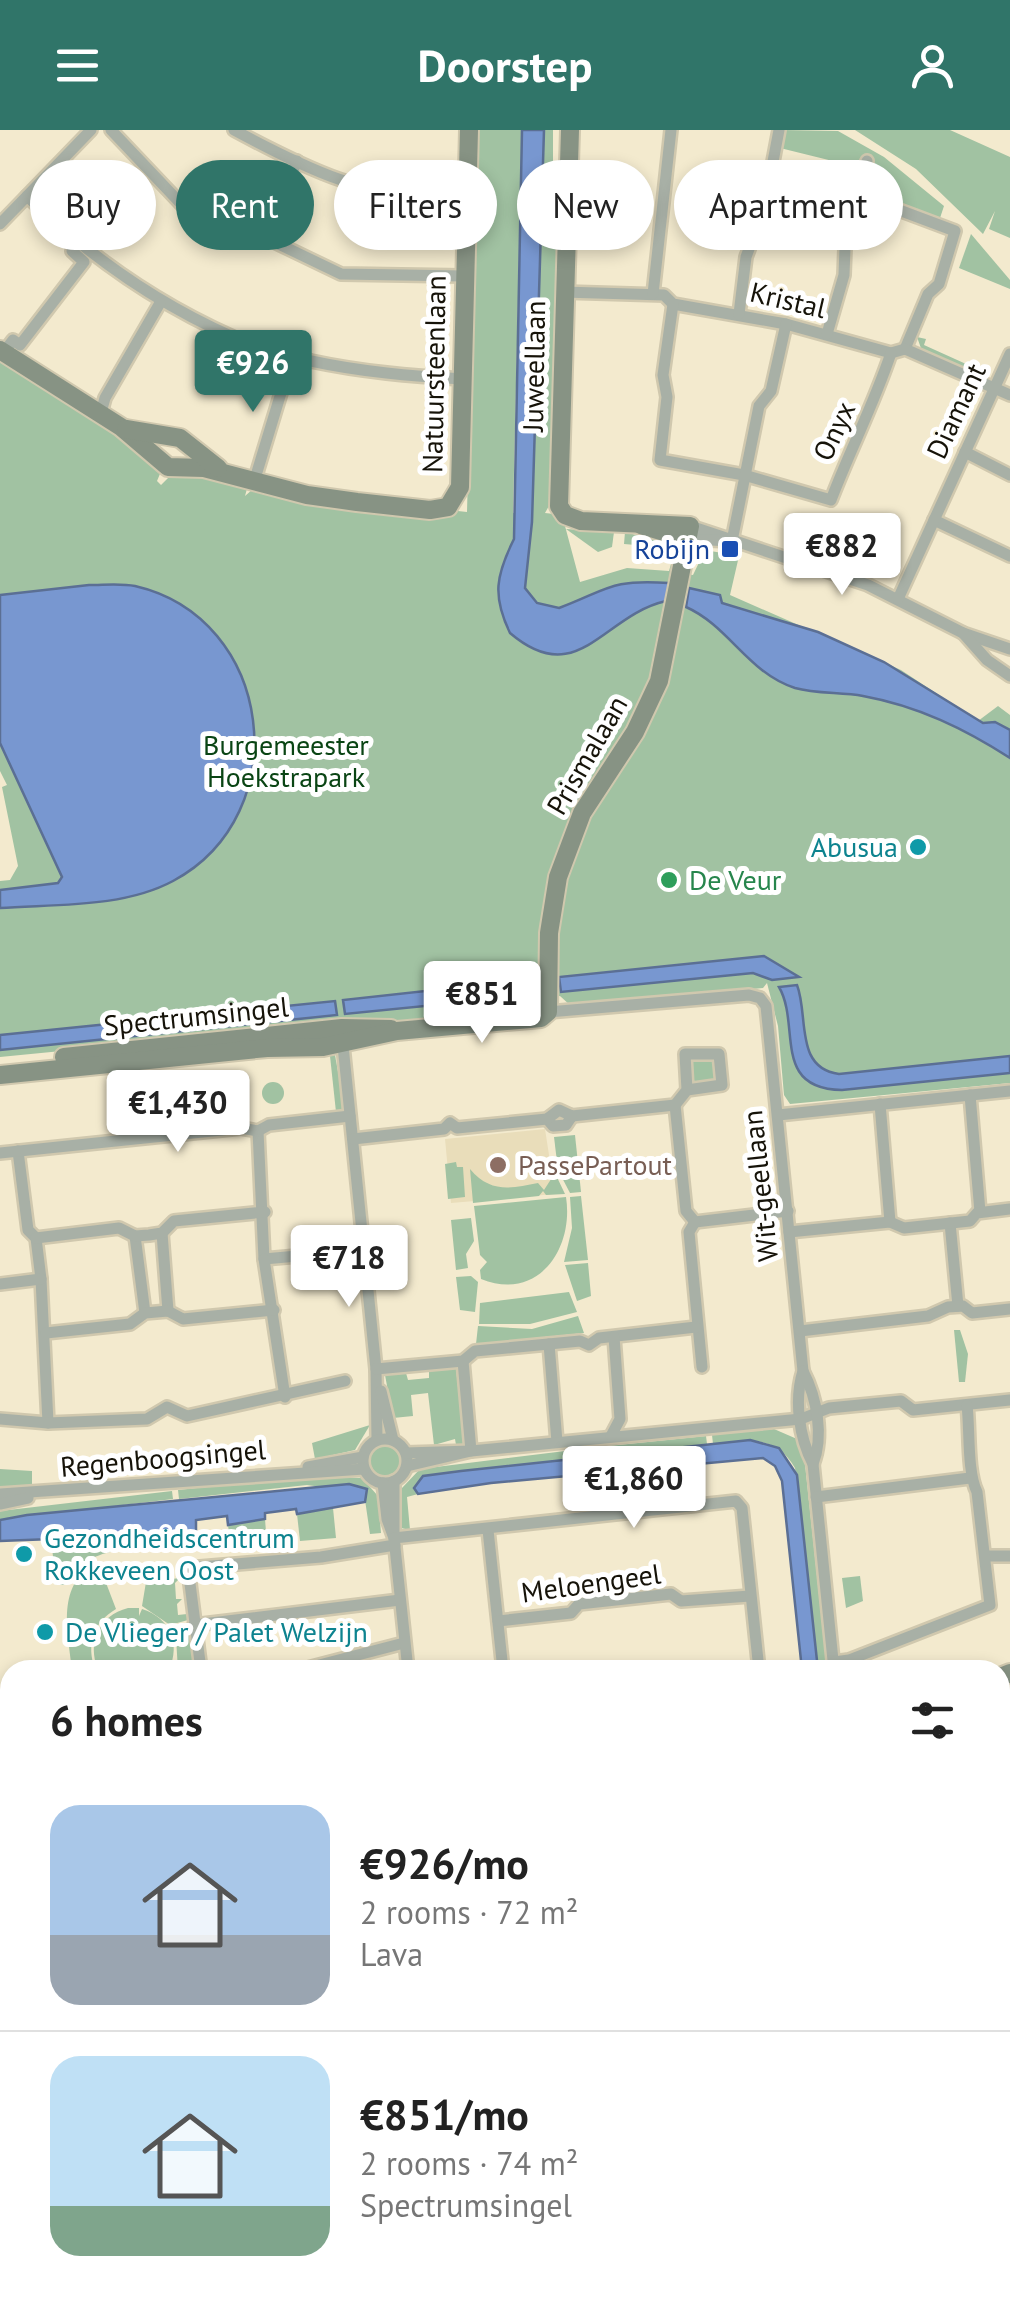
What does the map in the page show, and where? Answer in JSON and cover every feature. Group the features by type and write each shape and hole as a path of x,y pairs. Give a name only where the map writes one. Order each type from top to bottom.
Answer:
{"street":[{"path":"0,224 91,130"},
{"path":"110,130 176,199"},
{"path":"234,130 295,160"},
{"name":"Natuursteenlaan","path":"468,160 469,130"},
{"path":"653,294 671,130"},
{"path":"738,314 746,256 764,209 779,130"},
{"name":"Juweellaan","path":"567,133 559,506 574,520 640,524 665,536 689,532 786,556 898,599 963,633 1010,650"},
{"path":"27,196 30,199"},
{"path":"903,212 956,231 939,284 928,294 905,349"},
{"path":"2,351 13,340 20,345 84,262 73,250"},
{"path":"86,250 160,304 224,336 291,360 412,377 463,378"},
{"path":"291,250 341,274 464,276"},
{"name":"Natuursteenlaan","path":"2,351 121,427 168,468 224,473 357,502 430,510 448,506 460,487 465,250"},
{"path":"827,334 844,275 845,250"},
{"name":"Kristal","path":"563,292 664,295 673,304 786,324 891,354"},
{"path":"100,416 105,398 160,304"},
{"path":"673,304 663,375 668,397 660,460 744,475"},
{"path":"732,541 760,406 772,391 786,324"},
{"path":"891,354 905,349 1010,395"},
{"name":"Onyx","path":"744,475 831,500 855,438 868,422 891,354"},
{"name":"Diamant","path":"898,599 1010,354"},
{"path":"254,482 291,360"},
{"name":"Natuursteenlaan","path":"121,427 180,438 224,473"},
{"path":"965,452 1010,474"},
{"path":"934,520 1010,556"},
{"name":"Prismalaan","path":"550,1008 552,906 564,858 582,813 635,732 659,681 689,532"},
{"name":"Juweellaan","path":"963,633 987,660 1009,672"},
{"name":"Spectrumsingel","path":"0,1064 267,1048 342,1036 541,1018 550,1008 760,998"},
{"name":"Wit-geellaan","path":"760,998 766,1006 804,1372 816,1412 819,1441 813,1464"},
{"path":"342,1036 376,1373 377,1440 364,1463 388,1482 406,1660"},
{"path":"129,1056 140,1138"},
{"name":"Spectrumsingel","path":"0,1075 129,1056"},
{"path":"353,1139 444,1129 450,1123 457,1128 547,1119 559,1110 572,1116 675,1105 688,1090"},
{"path":"778,1115 1010,1090"},
{"path":"970,1095 980,1212"},
{"path":"880,1104 890,1222"},
{"path":"675,1105 686,1211 695,1222"},
{"path":"0,1153 241,1128 258,1131 269,1125 350,1116"},
{"path":"258,1131 264,1212 260,1226 285,1398"},
{"path":"18,1151 28,1230 36,1238 41,1280 46,1334 41,1342 48,1423"},
{"path":"790,1232 890,1222 904,1228 972,1220 980,1212 1010,1209"},
{"path":"695,1222 788,1211"},
{"path":"36,1238 119,1228 135,1236 162,1233 174,1221 264,1212"},
{"path":"695,1222 689,1232 702,1367"},
{"path":"950,1223 958,1306"},
{"path":"162,1233 168,1311"},
{"path":"135,1236 145,1313"},
{"path":"264,1259 364,1250"},
{"path":"0,1284 41,1280"},
{"path":"800,1331 928,1316 958,1306 972,1313 1010,1309"},
{"path":"46,1334 130,1324 145,1313 168,1311 183,1319 274,1310"},
{"path":"376,1373 463,1361 475,1351 580,1340 589,1344 696,1326"},
{"path":"612,1436 620,1419 614,1337"},
{"path":"548,1344 557,1442"},
{"path":"463,1361 471,1451"},
{"name":"Wit-geellaan","path":"804,1372 798,1393 813,1464 833,1660"},
{"path":"376,1373 394,1440 407,1460"},
{"path":"0,1419 48,1423 147,1420 166,1407 187,1416 285,1398 345,1380"},
{"path":"388,1482 407,1460 471,1451 801,1419 816,1412 901,1401 913,1410 1010,1400"},
{"path":"849,1660 990,1605 977,1492 970,1478 973,1460 968,1405"},
{"path":"377,1440 394,1440"},
{"name":"Regenboogsingel","path":"0,1494 37,1495 364,1463"},
{"path":"816,1496 970,1478"},
{"name":"Regenboogsingel","path":"0,1504 37,1495"},
{"path":"199,1660 188,1568 321,1557 478,1527 488,1530 497,1525 736,1501 742,1508 758,1660"},
{"path":"488,1530 502,1660"},
{"path":"984,1556 1010,1556"},
{"name":"Meloengeel","path":"498,1620 571,1613 579,1604 672,1594 681,1601 750,1596"},
{"path":"194,1625 400,1600"},
{"path":"340,1660 404,1644"}],"shaded area":[{"name":"PassePartout","path":"545,1129 555,1194 451,1203 445,1139"}],"green space":[{"name":"Burgemeester Hoekstrapark","path":"477,130 522,130 521,160 517,160 519,250 513,513 532,514 540,250 557,250 550,504 545,513 554,514 565,526 580,582 627,568 669,571 671,564 673,572 693,575 705,550 739,556 730,595 901,670 978,721 998,706 1010,715 1010,1083 790,1104 784,1095 778,1026 767,983 763,988 571,1006 560,996 547,997 540,1009 396,1024 346,1024 345,1018 337,1019 338,1024 0,1057 0,881 10,880 18,866 2,787 7,785 0,771 0,357 144,453 162,469 157,481 161,485 173,473 199,471 248,485 245,496 253,489 467,512 474,250 497,250 497,160 476,160"},
{"name":"Burgemeester Hoekstrapark","path":"544,130 553,130 553,160 543,160"},
{"path":"783,130 838,131 888,160 829,160 780,148"},
{"path":"855,130 950,130 1010,157 1010,238 989,229 995,211 983,234 902,160"},
{"path":"903,173 944,206 940,218 903,206"},
{"path":"971,234 1010,280 1010,289 959,268"},
{"path":"917,337 926,339 924,345 986,373 983,378 922,351"},
{"path":"566,529 614,532 612,547 598,552"},
{"path":"625,532 672,545 676,559 670,558 671,548 624,544"},
{"path":"335,1055 345,1111 336,1112 330,1056"},
{"path":"713,1056 718,1081 694,1084 692,1059"},
{"path":"273,1082 281,1085 281,1101 273,1104 265,1101 262,1093 265,1085"},
{"path":"575,1135 581,1192 570,1193 558,1170 554,1137"},
{"path":"456,1162 457,1167 463,1167 465,1197 448,1199 445,1164"},
{"path":"470,1169 494,1186 538,1183 544,1190 555,1173 565,1194 546,1195 543,1191 539,1196 473,1203"},
{"path":"581,1196 588,1260 564,1262 572,1228 570,1197"},
{"path":"566,1197 564,1235 548,1266 520,1283 481,1279 480,1270 487,1262 480,1255 474,1206"},
{"path":"471,1218 474,1241 466,1254 468,1268 456,1270 451,1220"},
{"path":"588,1263 591,1296 577,1301 565,1265"},
{"path":"471,1276 478,1282 475,1312 460,1310 456,1277"},
{"path":"569,1292 577,1312 530,1324 479,1324 480,1303"},
{"path":"578,1316 584,1333 476,1344 478,1326 532,1329"},
{"path":"954,1330 960,1330 968,1354 965,1382 959,1382"},
{"path":"456,1368 464,1445 456,1445 455,1439 434,1445 428,1393 411,1395 413,1416 393,1418 385,1375 406,1373 408,1380 429,1378 429,1371"},
{"path":"370,1425 355,1450 315,1459 312,1443"},
{"path":"774,1429 797,1439 805,1464 826,1660 817,1660 795,1468 770,1444 713,1444 712,1435"},
{"path":"706,1436 707,1444 610,1454 609,1446"},
{"path":"386,1444 398,1449 403,1461 398,1473 386,1478 374,1473 369,1461 374,1449"},
{"path":"606,1446 607,1455 423,1476 418,1494 407,1497 410,1530 401,1528 402,1488 420,1469"},
{"path":"0,1469 32,1471 32,1487 0,1488"},
{"path":"312,1476 362,1478 378,1496 381,1533 370,1534 364,1493 307,1485 179,1499 178,1490"},
{"path":"172,1491 173,1499 0,1520 0,1511"},
{"path":"333,1508 336,1538 300,1541 297,1514"},
{"path":"265,1519 267,1545 231,1549 228,1525"},
{"path":"176,1534 177,1545 99,1555 74,1572 64,1585 56,1585 51,1538"},
{"path":"98,1562 116,1609 97,1628 92,1643 93,1660 71,1660 67,1609 75,1583"},
{"path":"860,1576 863,1601 846,1608 842,1578"},
{"path":"180,1578 175,1583 176,1599 182,1599 177,1604 178,1615 187,1614 188,1620 170,1625 142,1606 146,1582"},
{"path":"139,1608 139,1616 142,1609 160,1619 173,1641 172,1660 95,1660 98,1631 118,1612"},
{"path":"189,1634 194,1660 177,1660 176,1638"}],"water":[{"path":"522,130 544,130 543,160 521,160"},
{"path":"520,250 540,250 532,522 525,588 537,603 559,608 621,584 669,583 666,601 644,609 573,652 554,654 534,649 510,633 501,608 500,575 514,539"},
{"path":"89,585 135,586 182,605 217,636 241,676 253,720 253,767 239,811 213,850 173,881 111,900 0,908 0,890 58,883 62,877 0,743 0,595"},
{"path":"689,588 720,595 722,603 818,632 884,662 983,723 995,722 1010,730 1010,758 922,712 863,696 803,690 779,681 751,661 715,626 686,607"},
{"path":"764,956 799,977 772,980 753,973 561,992 559,977"},
{"path":"545,978 546,994 345,1014 343,1000"},
{"path":"797,985 809,1051 825,1070 839,1074 1010,1056 1010,1073 842,1090 820,1087 805,1079 792,1052 779,987"},
{"path":"335,1001 337,1015 0,1050 0,1035"},
{"path":"750,1440 779,1448 797,1475 817,1660 801,1660 782,1481 775,1466 763,1458 491,1483 418,1494 414,1488 423,1476"},
{"path":"349,1484 367,1489 365,1502 297,1514 296,1509 265,1513 265,1519 228,1525 227,1516 196,1520 196,1530 183,1534 0,1541 0,1520 27,1515"}],"place":[{"name":"Robijn","path":"730,549"},
{"name":"Abusua","path":"918,847"},
{"name":"De Veur","path":"669,880"},
{"name":"PassePartout","path":"498,1165"},
{"name":"Gezondheidscentrum Rokkeveen Oost","path":"24,1554"},
{"name":"De Vlieger / Palet Welzijn","path":"45,1632"}]}
